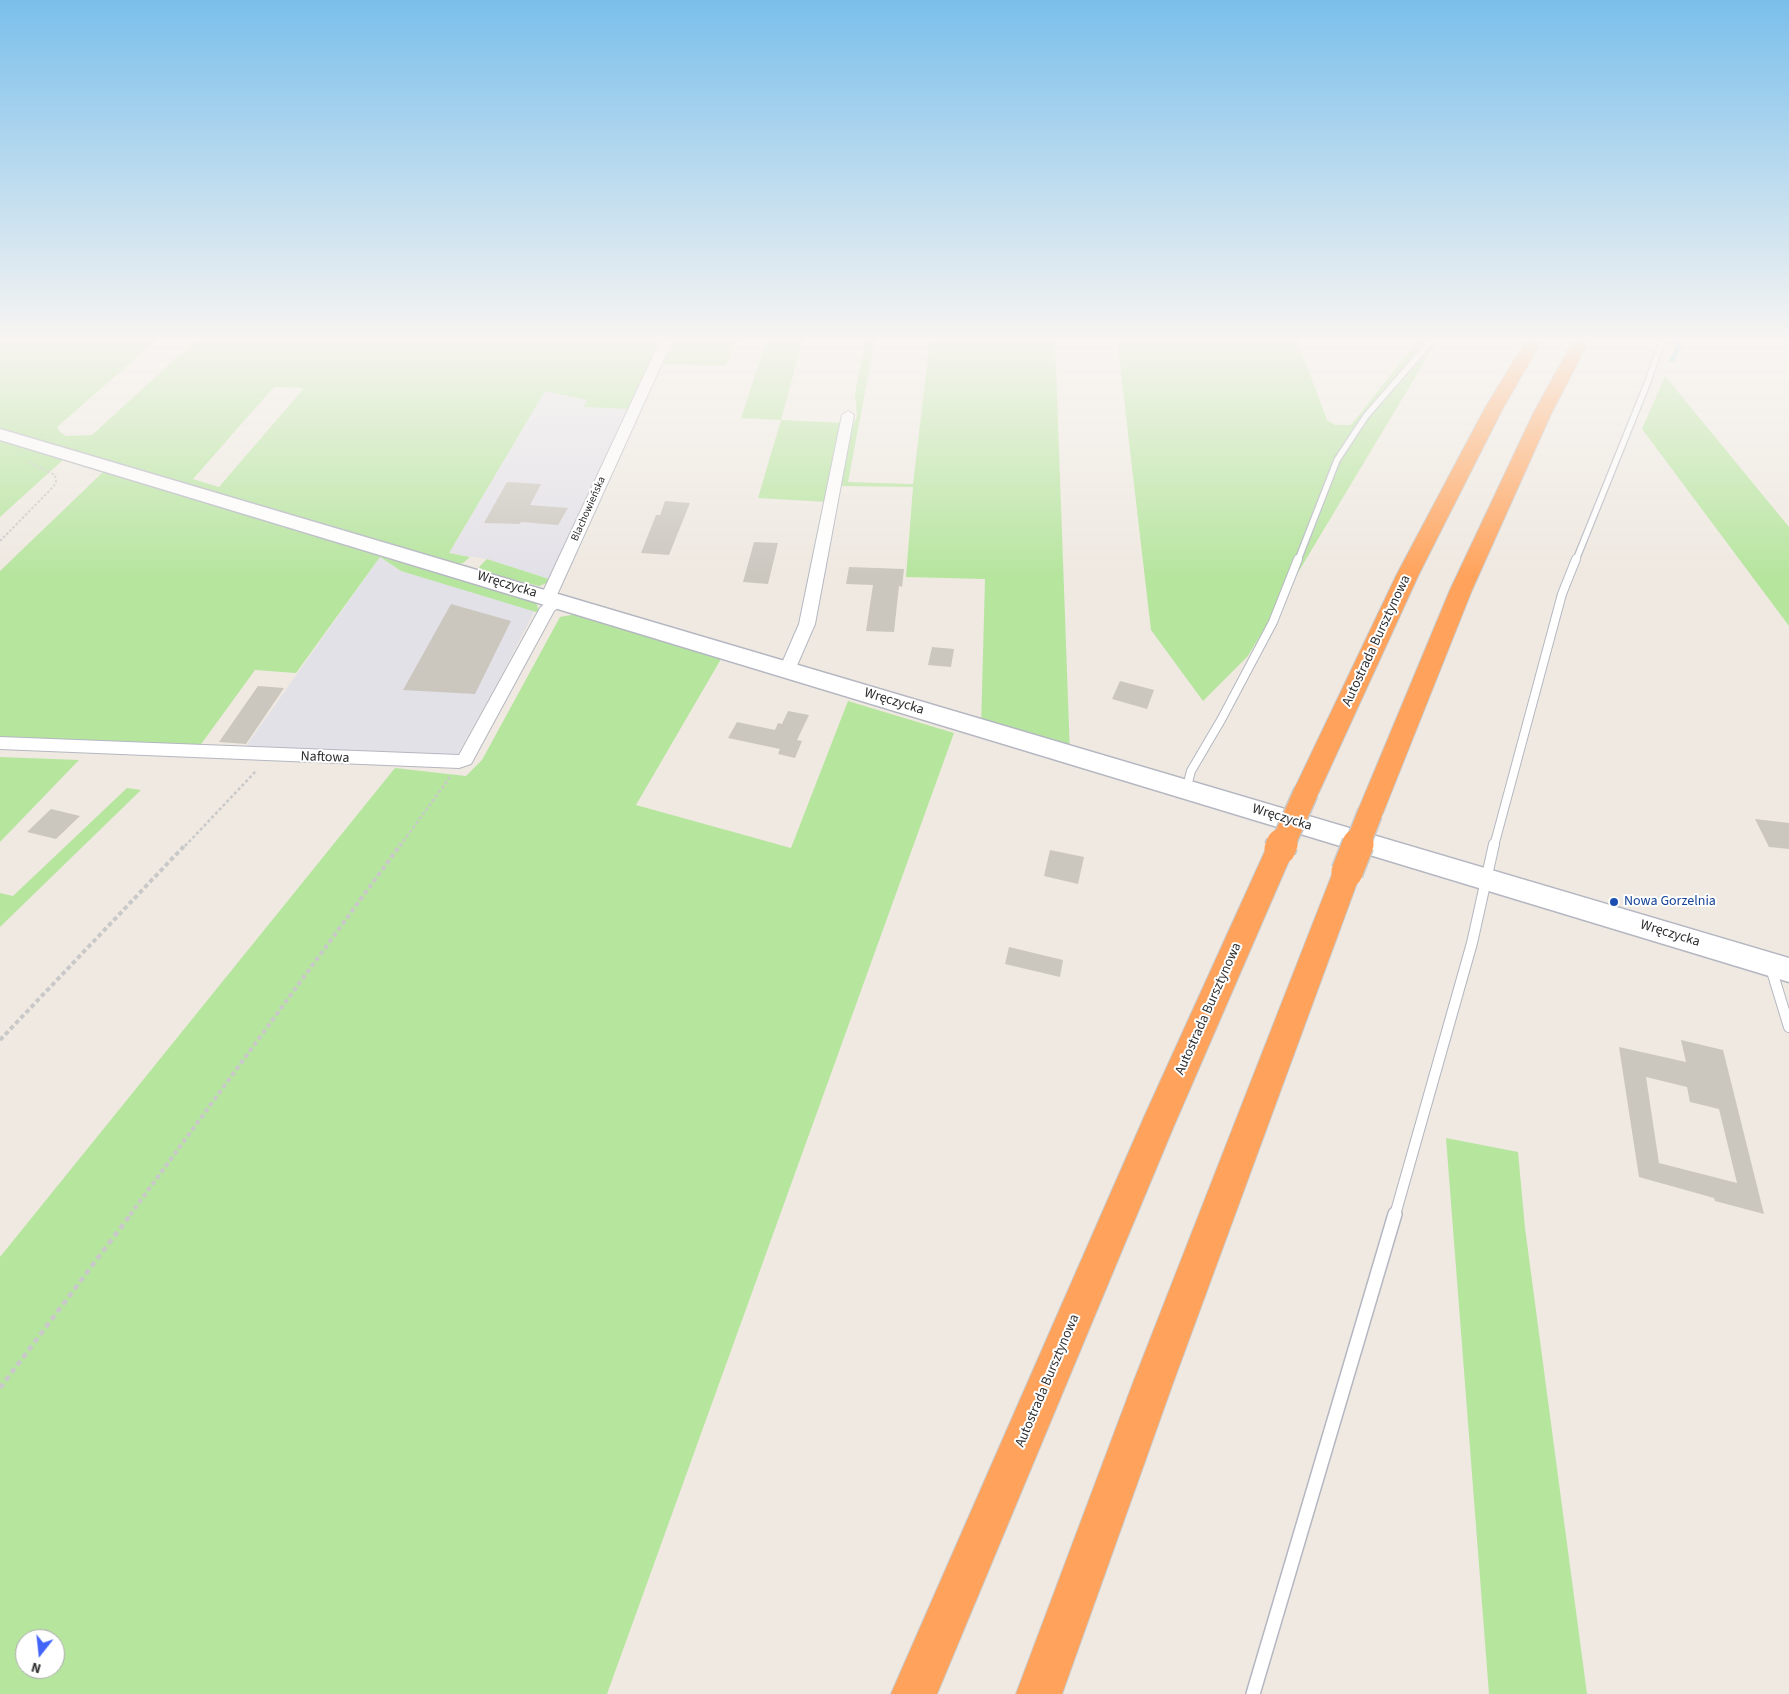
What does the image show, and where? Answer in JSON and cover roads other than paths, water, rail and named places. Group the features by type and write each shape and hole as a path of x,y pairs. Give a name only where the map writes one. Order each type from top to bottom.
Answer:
{"highway":[{"name":"Autostrada Bursztynowa","path":"914,1694 1157,1126 1280,849 1408,574 1489,418"},
{"path":"1039,1694 1153,1383 1370,813 1464,581 1540,418"}],"main road":[{"name":"Wręczycka","path":"0,434 1779,967"}],"street":[{"name":"Blachowieńska","path":"553,599 633,418"},
{"path":"787,670 807,624 847,418"},
{"name":"Naftowa","path":"0,743 456,763 464,759 553,599"}],"lane":[{"path":"1186,790 1191,771 1273,622 1337,460 1365,418"},
{"path":"1253,1694 1423,1121 1472,943 1485,879 1562,594 1633,418"},
{"path":"1779,967 1789,1027"}],"place":[{"name":"Nowa Gorzelnia","path":"1614,902"}]}
